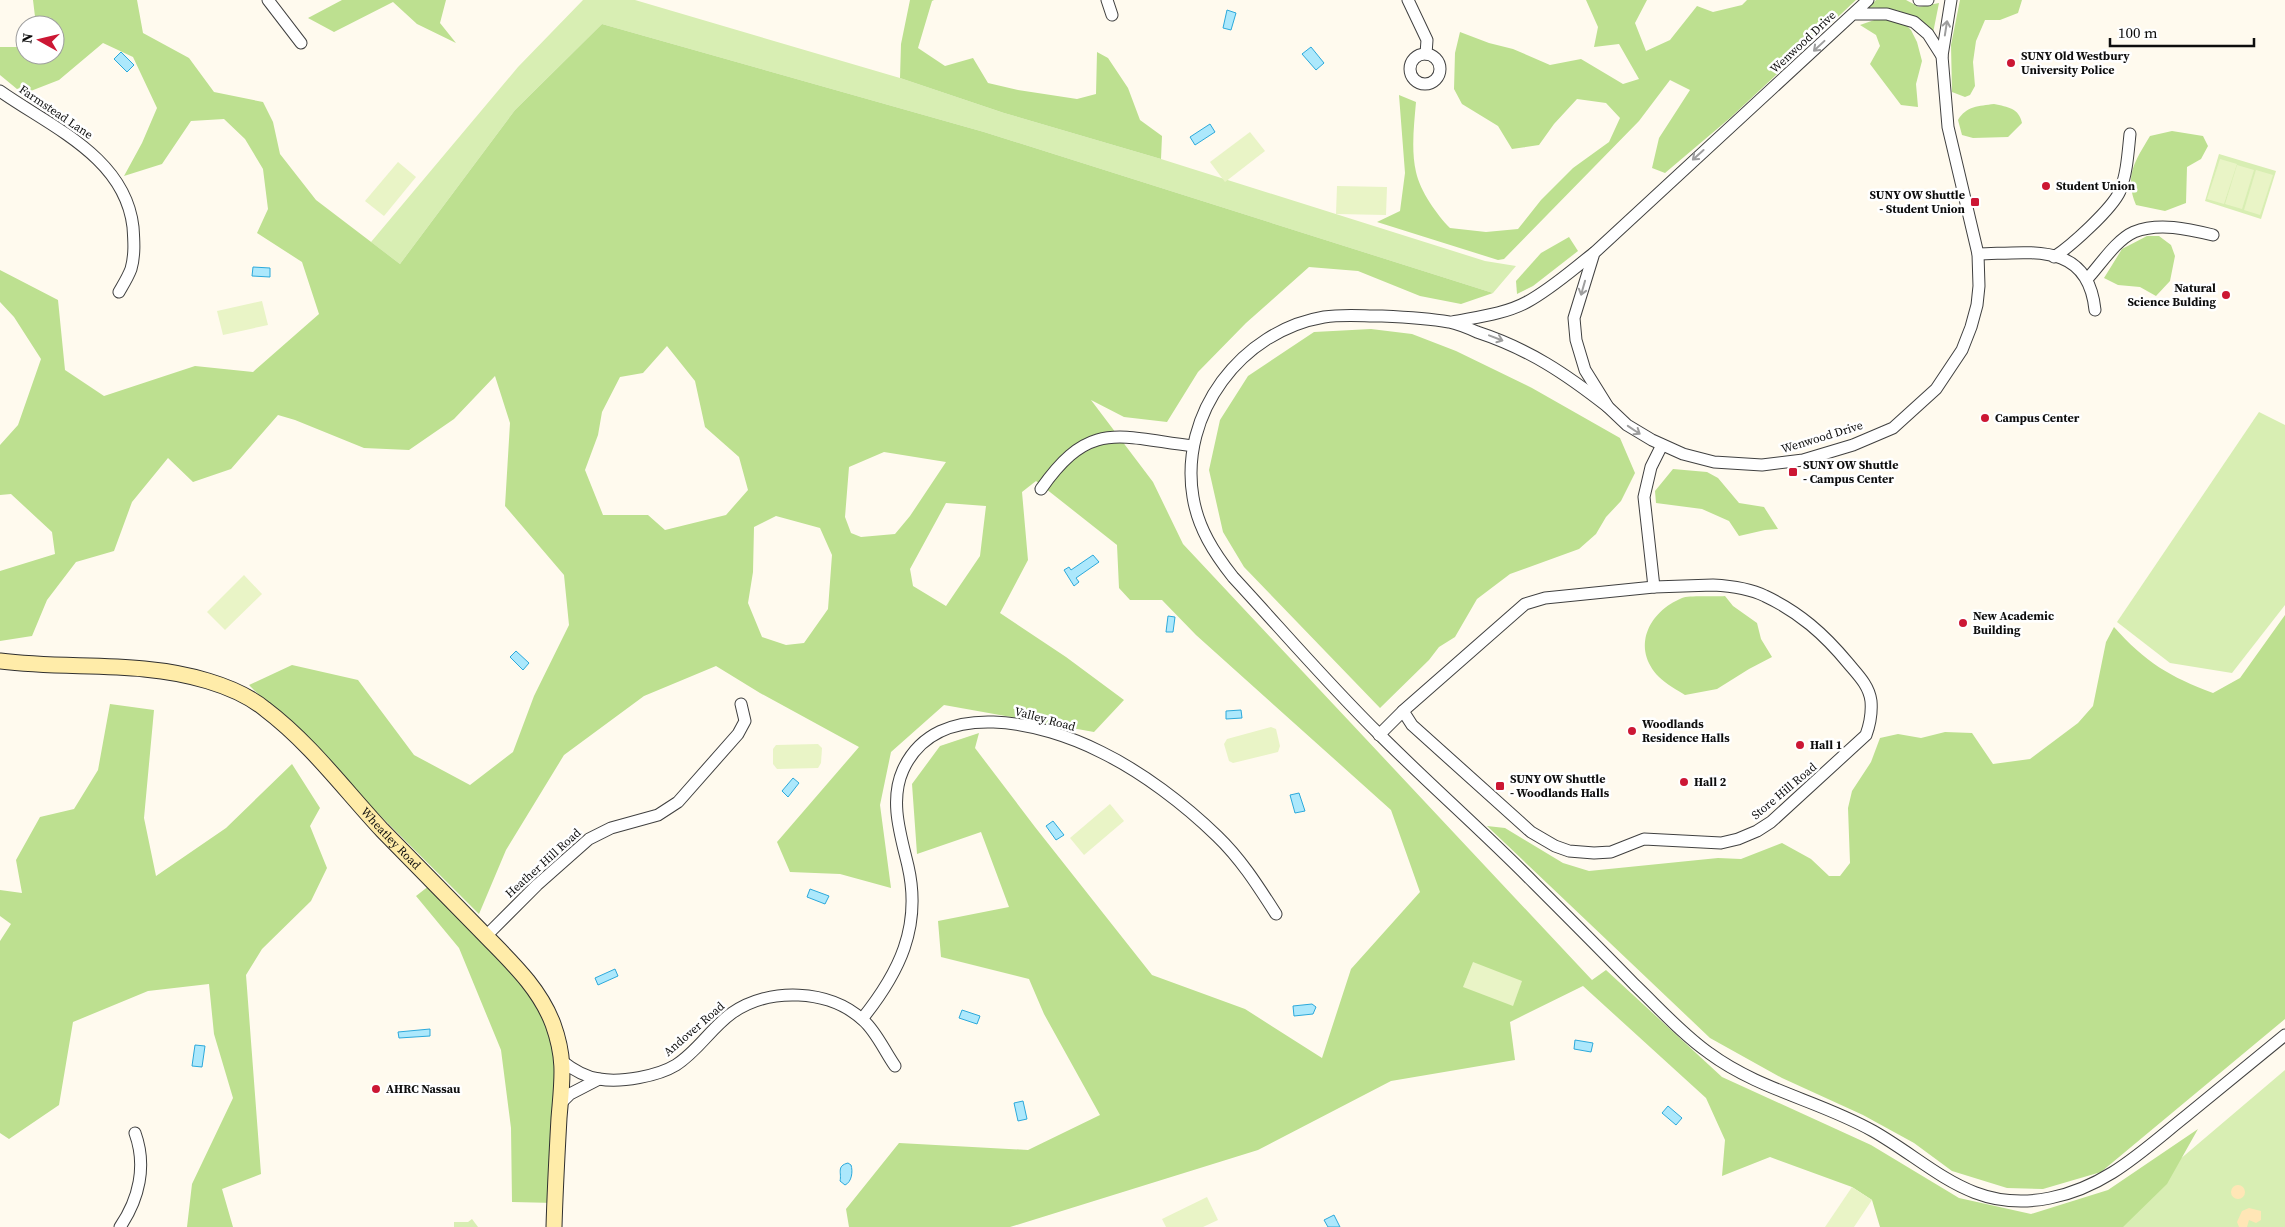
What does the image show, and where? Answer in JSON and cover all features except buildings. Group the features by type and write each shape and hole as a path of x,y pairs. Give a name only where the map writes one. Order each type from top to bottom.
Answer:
{"main road":[{"name":"Wheatley Road","path":"0,661 176,674 209,681 246,696 264,707 296,734 382,829 517,967 538,995 553,1024 562,1061 563,1081 554,1227"}],"street":[{"path":"268,0 301,43"},
{"path":"1107,0 1112,15"},
{"path":"1408,0 1427,40 1426,54"},
{"name":"Wenwood Drive","path":"1450,322 1498,313 1527,302 1554,284 1594,253 1868,0"},
{"path":"1919,0 1928,0"},
{"name":"Wenwood Drive","path":"1450,322 1498,339 1538,357 1569,377 1608,407 1627,425 1662,445 1683,454 1714,462 1747,466 1778,465 1803,460 1854,445 1892,428 1936,389 1962,350 1971,327 1980,286 1978,254 1948,127 1942,56 1951,0"},
{"name":"Wenwood Drive","path":"1855,14 1887,14 1914,22 1928,34 1942,56"},
{"name":"Farmstead Lane","path":"0,91 88,150 115,180 125,197 131,214 135,246 131,269 119,292"},
{"path":"2054,256 2070,246 2110,206 2119,193 2125,177 2130,134"},
{"path":"2088,278 2119,244 2133,233 2154,227 2185,229 2213,235"},
{"name":"Wenwood Drive","path":"1594,253 1574,318 1576,340 1585,370 1608,407"},
{"path":"1978,254 2037,253 2054,256 2078,267 2088,278 2094,292 2095,310"},
{"path":"1450,322 1409,317 1342,315 1310,320 1288,328 1248,352 1222,380 1202,416 1193,446 1191,481 1193,498 1206,538 1218,559 1379,735 1529,878 1673,1023 1710,1054 1748,1078 1867,1128 1890,1141 1941,1177 1978,1194 2016,1201 2038,1200 2081,1190 2102,1180 2137,1156 2285,1035"},
{"path":"1040,489 1055,468 1070,453 1091,440 1110,436 1193,446"},
{"path":"1654,587 1644,497 1651,467 1662,445"},
{"name":"Store Hill Road","path":"1379,735 1402,711 1526,604 1546,598 1654,587 1714,585 1737,587 1765,596 1805,619 1833,645 1864,681 1871,700 1871,722 1866,735 1771,822 1757,831 1738,839 1721,843 1644,839 1623,849 1594,854 1569,851 1539,838 1412,724 1402,711"},
{"name":"Heather Hill Road","path":"486,936 536,885 589,839 611,828 658,815 678,802 743,726 744,717 740,704"},
{"name":"Valley Road","path":"862,1019 892,978 904,951 909,930 912,902 911,884 896,813 902,771 914,752 926,741 950,726 962,723 987,722 1016,724 1082,744 1122,763 1158,788 1216,835 1237,857 1276,914"},
{"name":"Andover Road","path":"562,1061 572,1068 599,1079 635,1078 668,1070 689,1055 717,1025 732,1013 747,1004 766,998 791,994 812,996 837,1005 862,1019 895,1066"},
{"name":"Andover Road","path":"561,1103 570,1094 599,1079"},
{"path":"120,1227 136,1200 138,1191 141,1165 139,1144 135,1133"}],"green space":[{"path":"33,0 137,0 143,33 189,58 214,92 263,102 273,122 280,154 316,200 400,264 515,110 602,24 984,132 1493,293 1461,304 1420,296 1358,271 1309,267 1246,323 1198,372 1167,422 1124,417 1091,400 1153,482 1183,544 1592,980 1606,970 1722,1077 1871,1145 1959,1198 2031,1214 2108,1190 2198,1129 2167,1184 2123,1227 1880,1227 1872,1200 1852,1187 1770,1157 1722,1176 1725,1140 1706,1098 1583,986 1510,1022 1515,1060 1391,1081 1258,1150 1010,1227 849,1227 846,1209 899,1143 1028,1150 1100,1115 1044,1014 1029,979 941,957 938,921 1009,907 981,832 917,854 912,784 940,746 979,733 975,748 1152,975 1245,1009 1322,1058 1351,969 1420,892 1391,810 1196,635 1162,600 1130,600 1119,588 1117,545 1036,481 1022,492 1028,560 1000,613 1066,657 1124,700 1094,732 944,705 891,752 880,805 891,888 840,874 790,872 777,842 859,747 760,693 716,666 644,696 564,755 506,850 479,914 249,685 292,665 358,680 414,755 470,785 513,752 534,696 569,625 564,575 505,506 510,423 495,376 454,419 409,450 364,448 278,415 231,469 193,482 168,458 132,502 114,551 76,562 47,600 32,636 0,641 0,571 55,554 52,532 11,494 0,495 0,445 18,425 41,359 14,317 0,302 0,270 58,300 65,370 104,396 195,366 253,372 319,314 302,262 257,233 268,209 263,169 245,139 224,119 191,121 162,164 124,176 142,143 157,108 133,57 103,43 59,80 23,94 0,75 0,47 15,47 15,65 65,65 65,15 35,15","holes":["667,346 695,381 705,427 739,457 748,490 726,515 665,530 648,515 603,515 585,470 598,435 602,412 620,377 643,373","884,452 946,462 910,516 895,534 861,537 851,533 845,517 849,467","946,503 986,506 980,556 946,606 913,586 910,569","776,516 820,528 832,555 828,609 804,643 786,645 762,637 748,603 753,572 754,527"]},
{"path":"342,0 446,0 440,23 456,43 417,24 393,2 334,32 308,18"},
{"path":"583,0 635,0 900,78 1004,113 1161,159 1485,261 1516,266 1493,293 984,132 602,24 515,110 400,264 371,242 518,67"},
{"path":"910,0 934,0 932,1 918,48 945,66 973,58 988,83 1018,90 1077,99 1096,94 1097,52 1108,58 1128,88 1140,120 1162,136 1161,159 1004,113 900,78 901,44"},
{"path":"1586,0 1647,0 1635,23 1646,51 1670,40 1697,6 1713,12 1742,5 1747,0 1856,0 1730,118 1665,173 1652,168 1659,138 1690,90 1670,80 1639,121 1504,259 1498,260 1377,222 1400,211 1405,173 1399,95 1416,102 1413,146 1416,172 1421,187 1430,202 1450,228 1486,232 1518,229 1541,200 1573,168 1609,142 1620,118 1606,103 1577,99 1554,124 1539,145 1512,149 1498,126 1462,104 1454,89 1455,53 1460,32 1489,43 1513,49 1550,65 1581,59 1623,84 1639,79 1619,44 1594,47 1598,27"},
{"path":"1876,0 1906,0 1919,7 1939,3 1933,33 1912,16 1887,8 1868,8"},
{"path":"1960,0 2022,0 2018,13 2000,20 1985,20 1976,41 1973,62 1975,86 1970,95 1965,97 1952,92 1951,45"},
{"path":"1880,18 1902,21 1911,30 1917,42 1922,61 1916,84 1918,107 1901,105 1870,64 1880,46 1876,35 1860,25"},
{"path":"1994,104 2016,111 2022,123 2008,137 1973,138 1962,135 1958,120 1961,115 1969,109"},
{"path":"2172,131 2203,136 2208,146 2201,159 2187,167 2186,203 2165,211 2136,205 2131,186 2131,177 2136,161 2150,136"},
{"path":"1250,132 1265,151 1225,182 1210,162"},
{"path":"2219,154 2276,171 2261,219 2205,201"},
{"path":"2220,159 2237,164 2224,204 2207,199"},
{"path":"398,162 416,177 384,216 365,201"},
{"path":"2237,165 2254,170 2242,209 2225,204"},
{"path":"2256,170 2273,175 2260,215 2244,210"},
{"path":"1337,186 1387,187 1386,215 1336,214"},
{"path":"2147,236 2159,236 2171,245 2175,256 2170,281 2156,296 2140,287 2118,285 2104,278 2122,249"},
{"path":"1569,237 1578,251 1533,286 1517,294 1516,281 1541,253"},
{"path":"262,301 268,325 223,335 217,311"},
{"path":"1371,329 1412,334 1456,351 1532,388 1620,438 1635,473 1621,501 1606,517 1596,534 1579,549 1510,574 1477,599 1455,637 1439,647 1429,660 1380,708 1244,567 1223,532 1209,470 1220,420 1248,376 1314,332"},
{"path":"2259,412 2285,425 2285,605 2232,673 2170,663 2117,622"},
{"path":"1673,469 1707,472 1718,478 1739,503 1764,507 1778,529 1739,536 1729,521 1702,509 1656,503 1655,491"},
{"path":"244,575 262,594 225,630 207,612"},
{"path":"1725,596 1733,606 1757,623 1761,639 1772,657 1717,689 1685,695 1662,680 1651,666 1646,654 1647,632 1660,612 1682,598"},
{"path":"2285,615 2285,1019 2101,1172 2043,1189 2007,1188 1952,1171 1914,1143 1863,1115 1782,1078 1710,1038 1487,826 1505,828 1563,863 1589,871 1718,858 1741,859 1782,843 1811,859 1829,876 1840,876 1850,863 1848,808 1852,791 1871,762 1880,738 1898,734 1921,738 1945,732 1972,733 1993,764 2030,759 2078,723 2093,706 2106,642 2114,627 2136,650 2159,667 2184,681 2213,693 2240,678"},
{"path":"110,704 154,710 144,818 156,876 226,828 292,764 320,808 310,826 327,868 311,901 262,949 246,975 261,1174 222,1189 233,1227 187,1227 192,1184 233,1098 214,1034 209,984 148,991 73,1022 59,1105 9,1139 0,1133 0,941 11,924 0,916 0,890 22,893 16,860 40,817 74,809 98,770"},
{"path":"1271,727 1276,729 1280,746 1278,752 1233,763 1229,761 1224,744 1227,739"},
{"path":"818,744 822,748 821,763 818,768 777,769 773,764 773,749 776,745"},
{"path":"1110,804 1124,821 1084,855 1070,838"},
{"path":"434,882 517,967 558,1043 555,1203 512,1202 511,1128 501,1050 459,948 416,896"},
{"path":"1473,962 1522,981 1513,1006 1463,987"},
{"path":"2285,1070 2285,1227 2080,1227 2172,1166"},
{"path":"1852,1187 1872,1200 1854,1227 1825,1227"},
{"path":"1207,1197 1218,1220 1203,1227 1166,1227 1162,1219"},
{"path":"472,1219 478,1227 454,1227 454,1222 468,1222"}],"sand":[{"path":"2238,1185 2243,1187 2245,1192 2243,1197 2238,1199 2233,1197 2231,1192 2233,1187"},
{"path":"2249,1208 2261,1211 2261,1220 2256,1223 2249,1220 2247,1227 2239,1227 2237,1222 2242,1211"}],"water":[{"path":"1227,10 1236,13 1231,30 1223,28"},
{"path":"1311,47 1324,63 1316,70 1302,54"},
{"path":"121,52 134,65 127,72 114,59"},
{"path":"1210,124 1215,132 1195,145 1190,137"},
{"path":"253,267 270,268 270,277 252,276"},
{"path":"1093,555 1099,562 1076,578 1079,582 1074,586 1064,570 1069,567 1071,570"},
{"path":"1168,616 1175,617 1173,632 1166,632"},
{"path":"516,651 529,663 523,670 510,657"},
{"path":"1241,710 1242,718 1226,719 1226,711"},
{"path":"793,778 799,783 788,797 782,791"},
{"path":"1299,793 1305,811 1295,813 1290,795"},
{"path":"1053,821 1064,835 1056,840 1046,826"},
{"path":"810,889 829,896 825,904 807,897"},
{"path":"615,969 618,976 598,985 595,978"},
{"path":"1312,1004 1316,1007 1313,1014 1294,1016 1293,1006"},
{"path":"962,1010 980,1016 977,1024 959,1018"},
{"path":"430,1029 430,1036 399,1038 398,1032"},
{"path":"1575,1040 1593,1043 1591,1052 1574,1049"},
{"path":"195,1045 205,1046 202,1067 192,1066"},
{"path":"1023,1101 1027,1119 1018,1121 1014,1103"},
{"path":"1668,1106 1682,1118 1676,1125 1662,1113"},
{"path":"848,1163 851,1165 852,1173 851,1179 845,1185 840,1181 840,1170 844,1164"},
{"path":"1334,1215 1340,1227 1328,1227 1324,1220"}],"place":[{"name":"SUNY Old Westbury University Police","path":"2011,63"},
{"name":"Student Union","path":"2046,186"},
{"name":"SUNY OW Shuttle - Student Union","path":"1975,202"},
{"name":"Natural Science Bulding","path":"2226,295"},
{"name":"Campus Center","path":"1985,418"},
{"name":"SUNY OW Shuttle - Campus Center","path":"1793,472"},
{"name":"New Academic Building","path":"1963,623"},
{"name":"Woodlands Residence Halls","path":"1632,731"},
{"name":"Hall 1","path":"1800,745"},
{"name":"Hall 2","path":"1684,782"},
{"name":"SUNY OW Shuttle - Woodlands Halls","path":"1500,786"},
{"name":"AHRC Nassau","path":"376,1089"}]}
